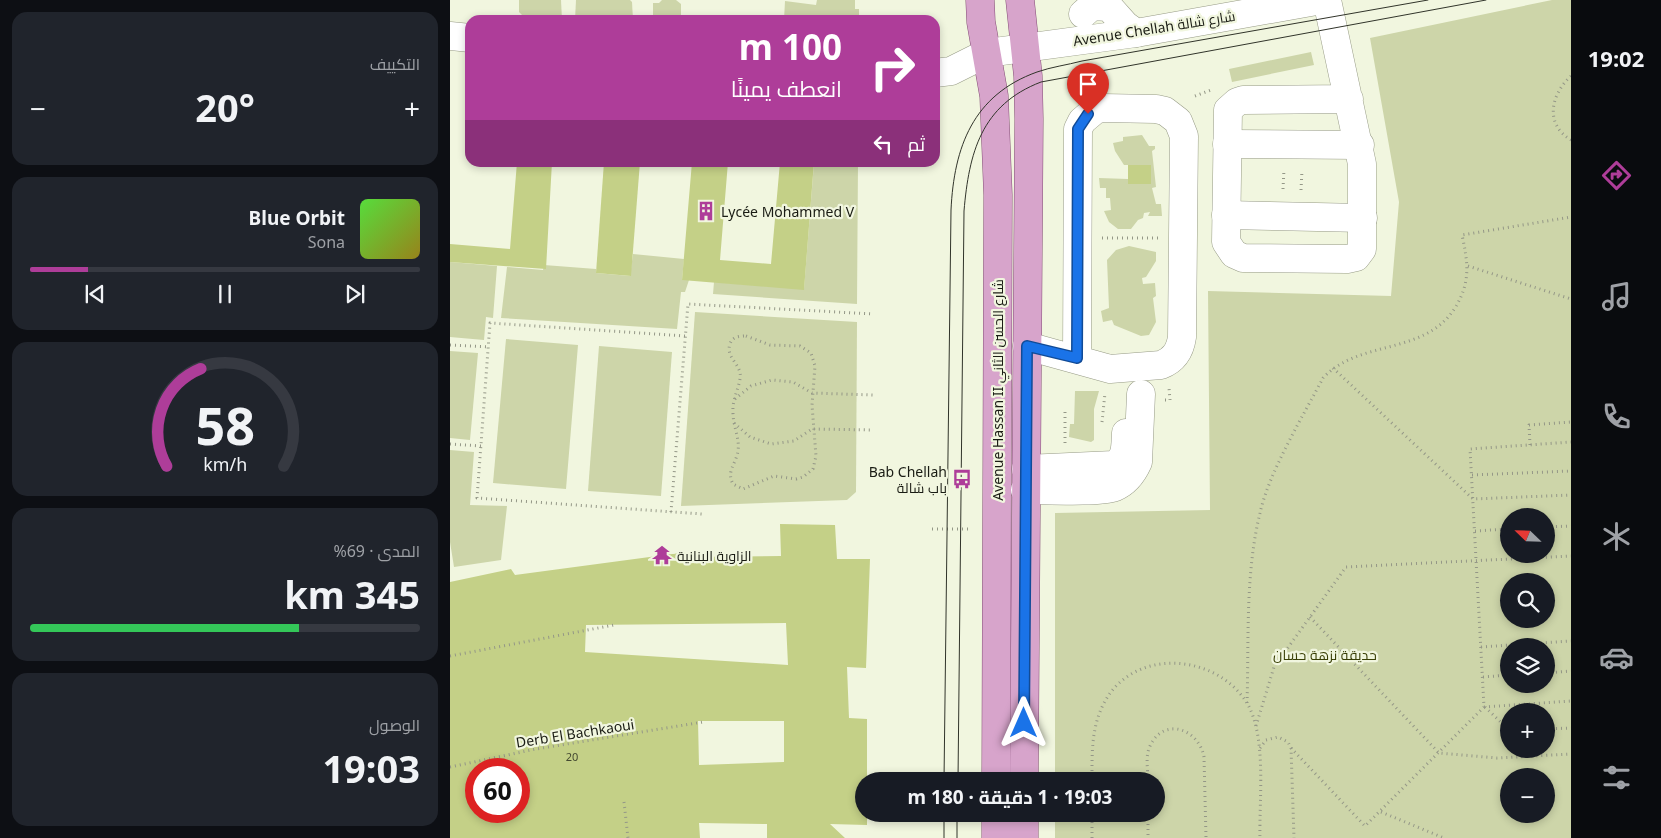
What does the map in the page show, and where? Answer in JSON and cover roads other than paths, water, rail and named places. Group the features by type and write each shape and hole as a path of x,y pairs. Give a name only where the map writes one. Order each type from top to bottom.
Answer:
{"main road":[{"name":"Avenue Hassan II شارع الحسن الثاني","path":"980,0 986,52 994,96 998,195 996,772"},
{"name":"Avenue Hassan II شارع الحسن الثاني","path":"1020,0 1029,119 1024,772"},
{"path":"996,822 996,838"},
{"path":"1024,822 1024,838"}],"street":[{"name":"Avenue Chellah شارع شالة","path":"986,52 1136,33 1322,0"},
{"path":"1327,0 1360,145 1363,182 1362,249 1352,259 1243,258 1234,254 1228,247 1226,216 1228,110 1237,102 1349,99"},
{"path":"1066,42 1076,30 1083,7 1109,7 1125,25 1136,33"},
{"path":"450,36 465,38"},
{"path":"940,73 951,71 986,52"},
{"path":"1027,346 1110,368 1154,367 1168,362 1181,345 1184,136 1178,121 1165,111 1104,108 1088,114 1078,129 1077,358"},
{"path":"1226,144 1360,145"},
{"path":"1226,216 1363,218"},
{"path":"1026,480 1108,489 1123,483 1135,470 1138,462 1124,392"}],"tram line":[{"path":"944,772 951,210 957,165 971,126 982,109 997,94 1015,82 1037,72 1082,61 1428,0"},
{"path":"958,772 964,211 966,190 975,151 982,133 992,118 1004,104 1021,92 1041,82 1486,0"},
{"path":"944,822 944,838"},
{"path":"957,822 957,838"}],"place":[{"name":"Lycée Mohammed V","path":"706,211"},
{"name":"Bab Chellah باب شالة","path":"962,479"},
{"name":"الزاوية البنانية","path":"662,555"}],"park label":[{"name":"حديقة نزهة حسان","path":"1325,654"}]}
